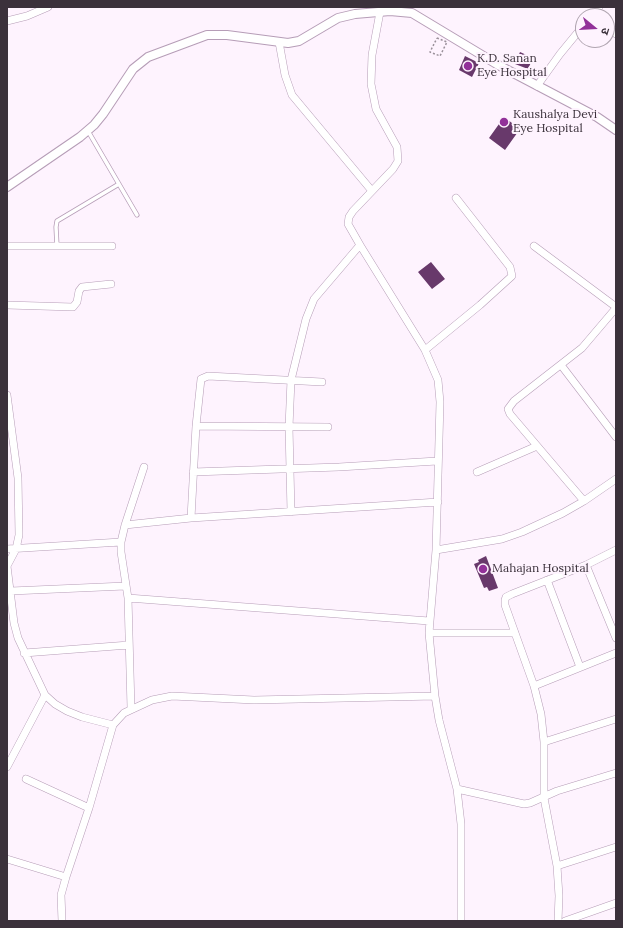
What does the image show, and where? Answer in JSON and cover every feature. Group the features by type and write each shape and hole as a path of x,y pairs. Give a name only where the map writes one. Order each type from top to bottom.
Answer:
{"street":[{"path":"7,21 28,16 48,7"},
{"path":"7,187 87,130 103,114 133,68 148,57 207,35 217,34 279,42 299,41 330,22 346,15 403,8 421,17 500,66 567,100 616,130"},
{"path":"380,12 372,55 371,84 376,109 395,142 399,153 398,161 393,169 349,217 348,224 425,350 438,380 440,402 437,461 438,502 436,550 429,633 435,696 439,720 457,789 462,824 461,921"},
{"path":"537,86 575,36"},
{"path":"279,42 285,76 292,95 372,191"},
{"path":"425,350 480,306 512,276 510,267 456,198"},
{"path":"291,512 289,427 291,380 310,308 320,292 360,245"},
{"path":"7,246 112,246"},
{"path":"534,246 616,308 592,338 561,366 514,401 508,409 510,414 584,502"},
{"path":"7,305 73,307 76,305 82,287 111,284"},
{"path":"561,366 616,437"},
{"path":"191,518 196,426 200,383 204,377 322,382"},
{"path":"7,395 18,478 19,535 16,549 7,566 14,623 24,653 45,696 54,704 82,718 113,726"},
{"path":"196,426 328,427"},
{"path":"477,472 537,446"},
{"path":"193,472 290,469 437,461"},
{"path":"131,708 128,598 125,586 122,542 125,525 144,467"},
{"path":"436,550 502,539 544,522 584,502 616,479"},
{"path":"125,525 191,518 438,502"},
{"path":"7,550 122,542"},
{"path":"558,921 559,896 557,866 544,798 544,742 541,714 534,686 505,605 506,597 586,565 616,550"},
{"path":"586,565 616,638"},
{"path":"548,580 580,667"},
{"path":"11,590 125,586"},
{"path":"128,598 429,621"},
{"path":"429,633 515,633"},
{"path":"24,653 129,645"},
{"path":"534,686 616,653"},
{"path":"7,766 45,696"},
{"path":"62,921 61,895 90,808 113,726 118,718 131,708 162,697 172,696 254,700 435,696"},
{"path":"544,742 615,722"},
{"path":"457,789 524,804 536,802 557,791 616,773"},
{"path":"26,779 90,808"},
{"path":"557,866 616,848"},
{"path":"7,858 66,877"},
{"path":"565,921 616,903"}],"lane":[{"path":"87,130 137,216"},
{"path":"57,246 57,221 118,184"}],"path":[{"path":"437,38 447,42 440,56 430,52 437,38"}],"building":[{"path":"520,52 533,58 528,69 515,64"},
{"path":"465,56 479,63 472,77 459,70"},
{"path":"504,117 520,129 505,150 489,138"},
{"path":"431,262 445,279 432,289 418,272"},
{"path":"486,556 498,588 489,591 487,587 484,588 474,564"}],"place":[{"name":"K.D. Sanan Eye Hospital","path":"468,66"},
{"name":"Kaushalya Devi Eye Hospital","path":"504,122"},
{"name":"Mahajan Hospital","path":"483,569"}]}
